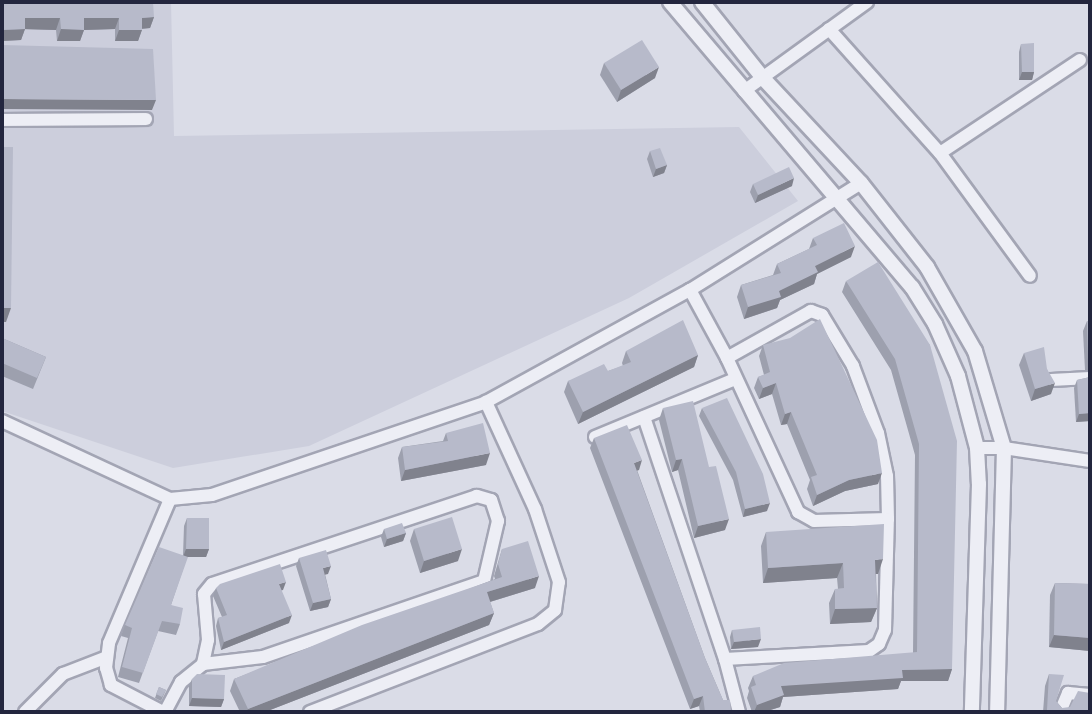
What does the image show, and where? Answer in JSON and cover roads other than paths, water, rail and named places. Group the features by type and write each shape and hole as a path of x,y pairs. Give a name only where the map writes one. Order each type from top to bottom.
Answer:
{"street":[{"path":"670,2 912,287 935,324 958,376 976,448 981,516 972,712"},
{"path":"702,2 762,77 861,183 958,315 975,351 1004,448 997,712"},
{"path":"744,91 867,2"},
{"path":"829,29 940,153 1030,275"},
{"path":"940,153 1080,60"},
{"path":"2,120 146,119"},
{"path":"2,421 170,499 212,495 486,402 690,290 861,183"},
{"path":"690,290 727,358 798,512 814,521 888,519"},
{"path":"724,659 869,651 879,644 885,630 888,519 887,476 878,433 853,366 822,315 811,311 727,358"},
{"path":"1051,380 1090,378"},
{"path":"595,437 735,379"},
{"path":"310,712 538,624 555,610 559,582 534,509 486,402"},
{"path":"644,417 739,712"},
{"path":"976,448 1004,448 1090,461"},
{"path":"170,499 109,643 107,657 111,685 164,712 181,682 203,664 264,657 484,581 498,521 491,500 477,496 212,584 204,594 208,640 203,664"},
{"path":"25,712 63,674 107,657"},
{"path":"1060,712 1068,693 1090,695"}]}
